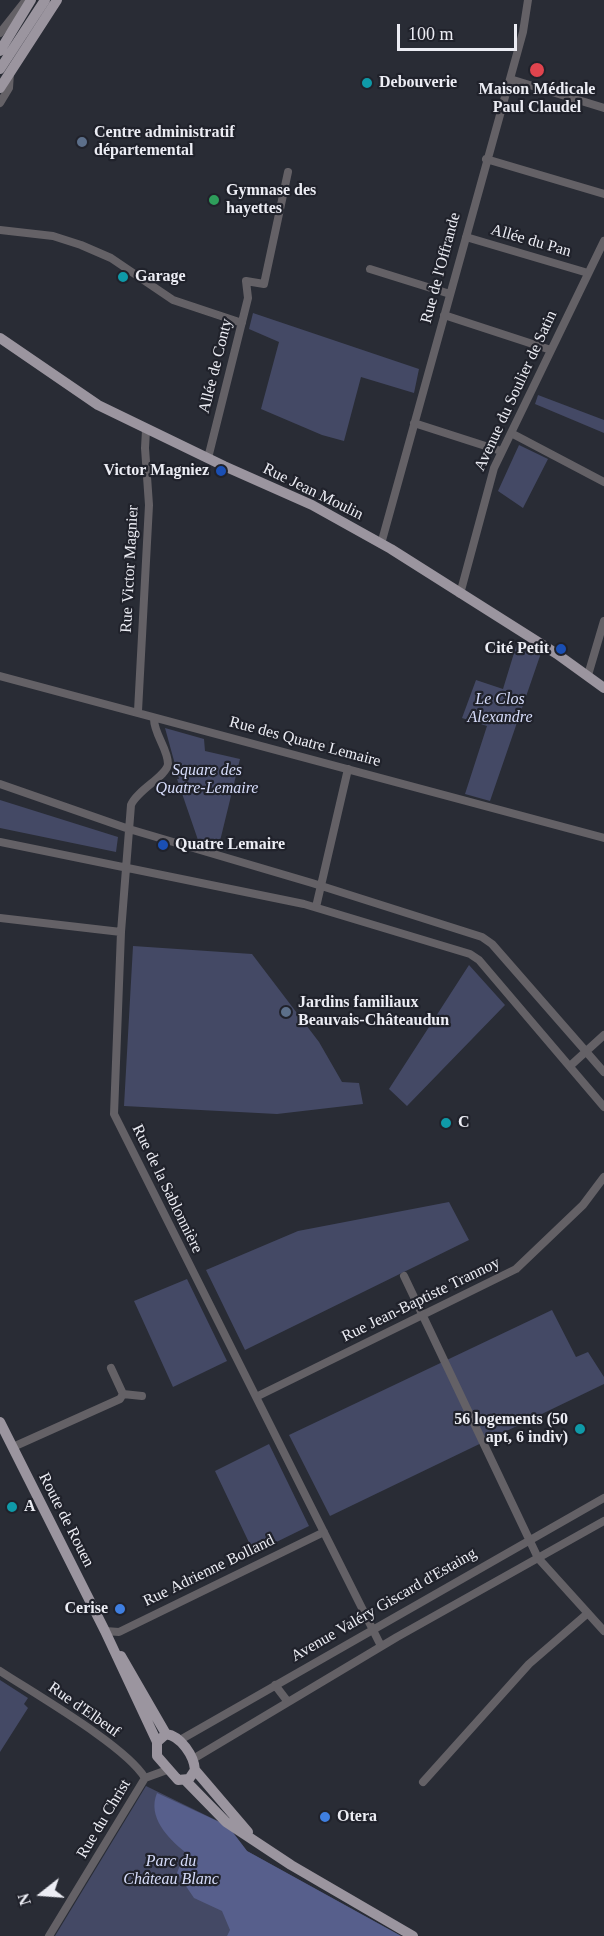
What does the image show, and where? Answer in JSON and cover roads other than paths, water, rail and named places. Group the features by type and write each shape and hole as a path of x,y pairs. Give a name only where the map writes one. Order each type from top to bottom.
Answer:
{"main road":[{"path":"0,51 29,0"},
{"path":"0,88 5,71 45,0"},
{"path":"5,71 57,0"},
{"name":"Rue Jean Moulin","path":"0,338 98,405 146,430 312,505 381,544 588,675 604,688"},
{"name":"Route de Rouen","path":"0,1422 105,1631 157,1742 157,1756 167,1770"},
{"name":"Route de Rouen","path":"105,1631 142,1687 166,1734"},
{"path":"157,1742 166,1734 180,1740 194,1764 261,1845"},
{"path":"185,1780 194,1764"},
{"path":"167,1770 178,1780 185,1780 226,1822 413,1936"}],"street":[{"path":"0,33 29,0"},
{"name":"Rue de l'Offrande","path":"381,544 523,32 528,0"},
{"path":"0,103 9,88 5,71"},
{"path":"510,79 604,108"},
{"path":"486,159 604,194"},
{"name":"Allée de Conty","path":"208,458 249,291 246,282 264,284 288,172"},
{"path":"0,230 53,236 81,245 111,258 173,300 242,323"},
{"name":"Allée du Pan","path":"466,237 588,273"},
{"name":"Avenue du Soulier de Satin","path":"460,594 483,502 501,451 604,241"},
{"path":"370,269 450,294"},
{"path":"444,315 551,350"},
{"path":"414,423 501,451"},
{"name":"Rue Victor Magnier","path":"138,711 149,505 146,430"},
{"path":"511,433 604,482"},
{"path":"588,675 604,621"},
{"name":"Rue des Quatre Lemaire","path":"0,676 128,711 138,711 154,719 604,838"},
{"name":"Rue de la Sablonnière","path":"154,719 168,763 166,771 134,796 125,868 114,1114 381,1646"},
{"path":"316,907 348,769"},
{"path":"0,784 129,829 321,885 482,937 492,944 604,1072"},
{"path":"0,842 316,907 470,954 479,960 604,1107"},
{"path":"0,918 121,932"},
{"path":"570,1066 604,1035"},
{"name":"Rue Jean-Baptiste Trannoy","path":"256,1397 516,1269 583,1205 604,1177"},
{"path":"404,1276 538,1558 604,1631"},
{"path":"111,1368 123,1394"},
{"path":"123,1394 142,1396"},
{"path":"13,1447 120,1399 123,1394"},
{"name":"Avenue Valéry Giscard d'Estaing","path":"180,1740 604,1498"},
{"name":"Avenue Valéry Giscard d'Estaing","path":"194,1764 288,1702 381,1646 604,1521"},
{"name":"Rue Adrienne Bolland","path":"105,1631 119,1632 324,1532"},
{"path":"423,1782 528,1664 588,1613"},
{"name":"Rue d'Elbeuf","path":"0,1671 116,1750 139,1768 145,1778"},
{"path":"275,1685 288,1702"},
{"path":"145,1778 167,1770"},
{"name":"Rue du Christ","path":"49,1936 145,1778"}],"place":[{"name":"Maison Médicale Paul Claudel","path":"537,70"},
{"name":"Debouverie","path":"367,83"},
{"name":"Centre administratif départemental","path":"82,142"},
{"name":"Gymnase des hayettes","path":"214,200"},
{"name":"Garage","path":"123,277"},
{"name":"Victor Magniez","path":"221,471"},
{"name":"Cité Petit","path":"561,649"},
{"name":"Quatre Lemaire","path":"163,845"},
{"name":"Jardins familiaux Beauvais-Châteaudun","path":"286,1012"},
{"name":"C","path":"446,1123"},
{"name":"56 logements (50 apt, 6 indiv)","path":"580,1429"},
{"name":"A","path":"12,1507"},
{"name":"Cerise","path":"120,1609"},
{"name":"Otera","path":"325,1817"}],"park label":[{"name":"Le Clos Alexandre","path":"500,709"},
{"name":"Square des Quatre-Lemaire","path":"207,780"},
{"name":"Parc du Château Blanc","path":"171,1871"}]}
